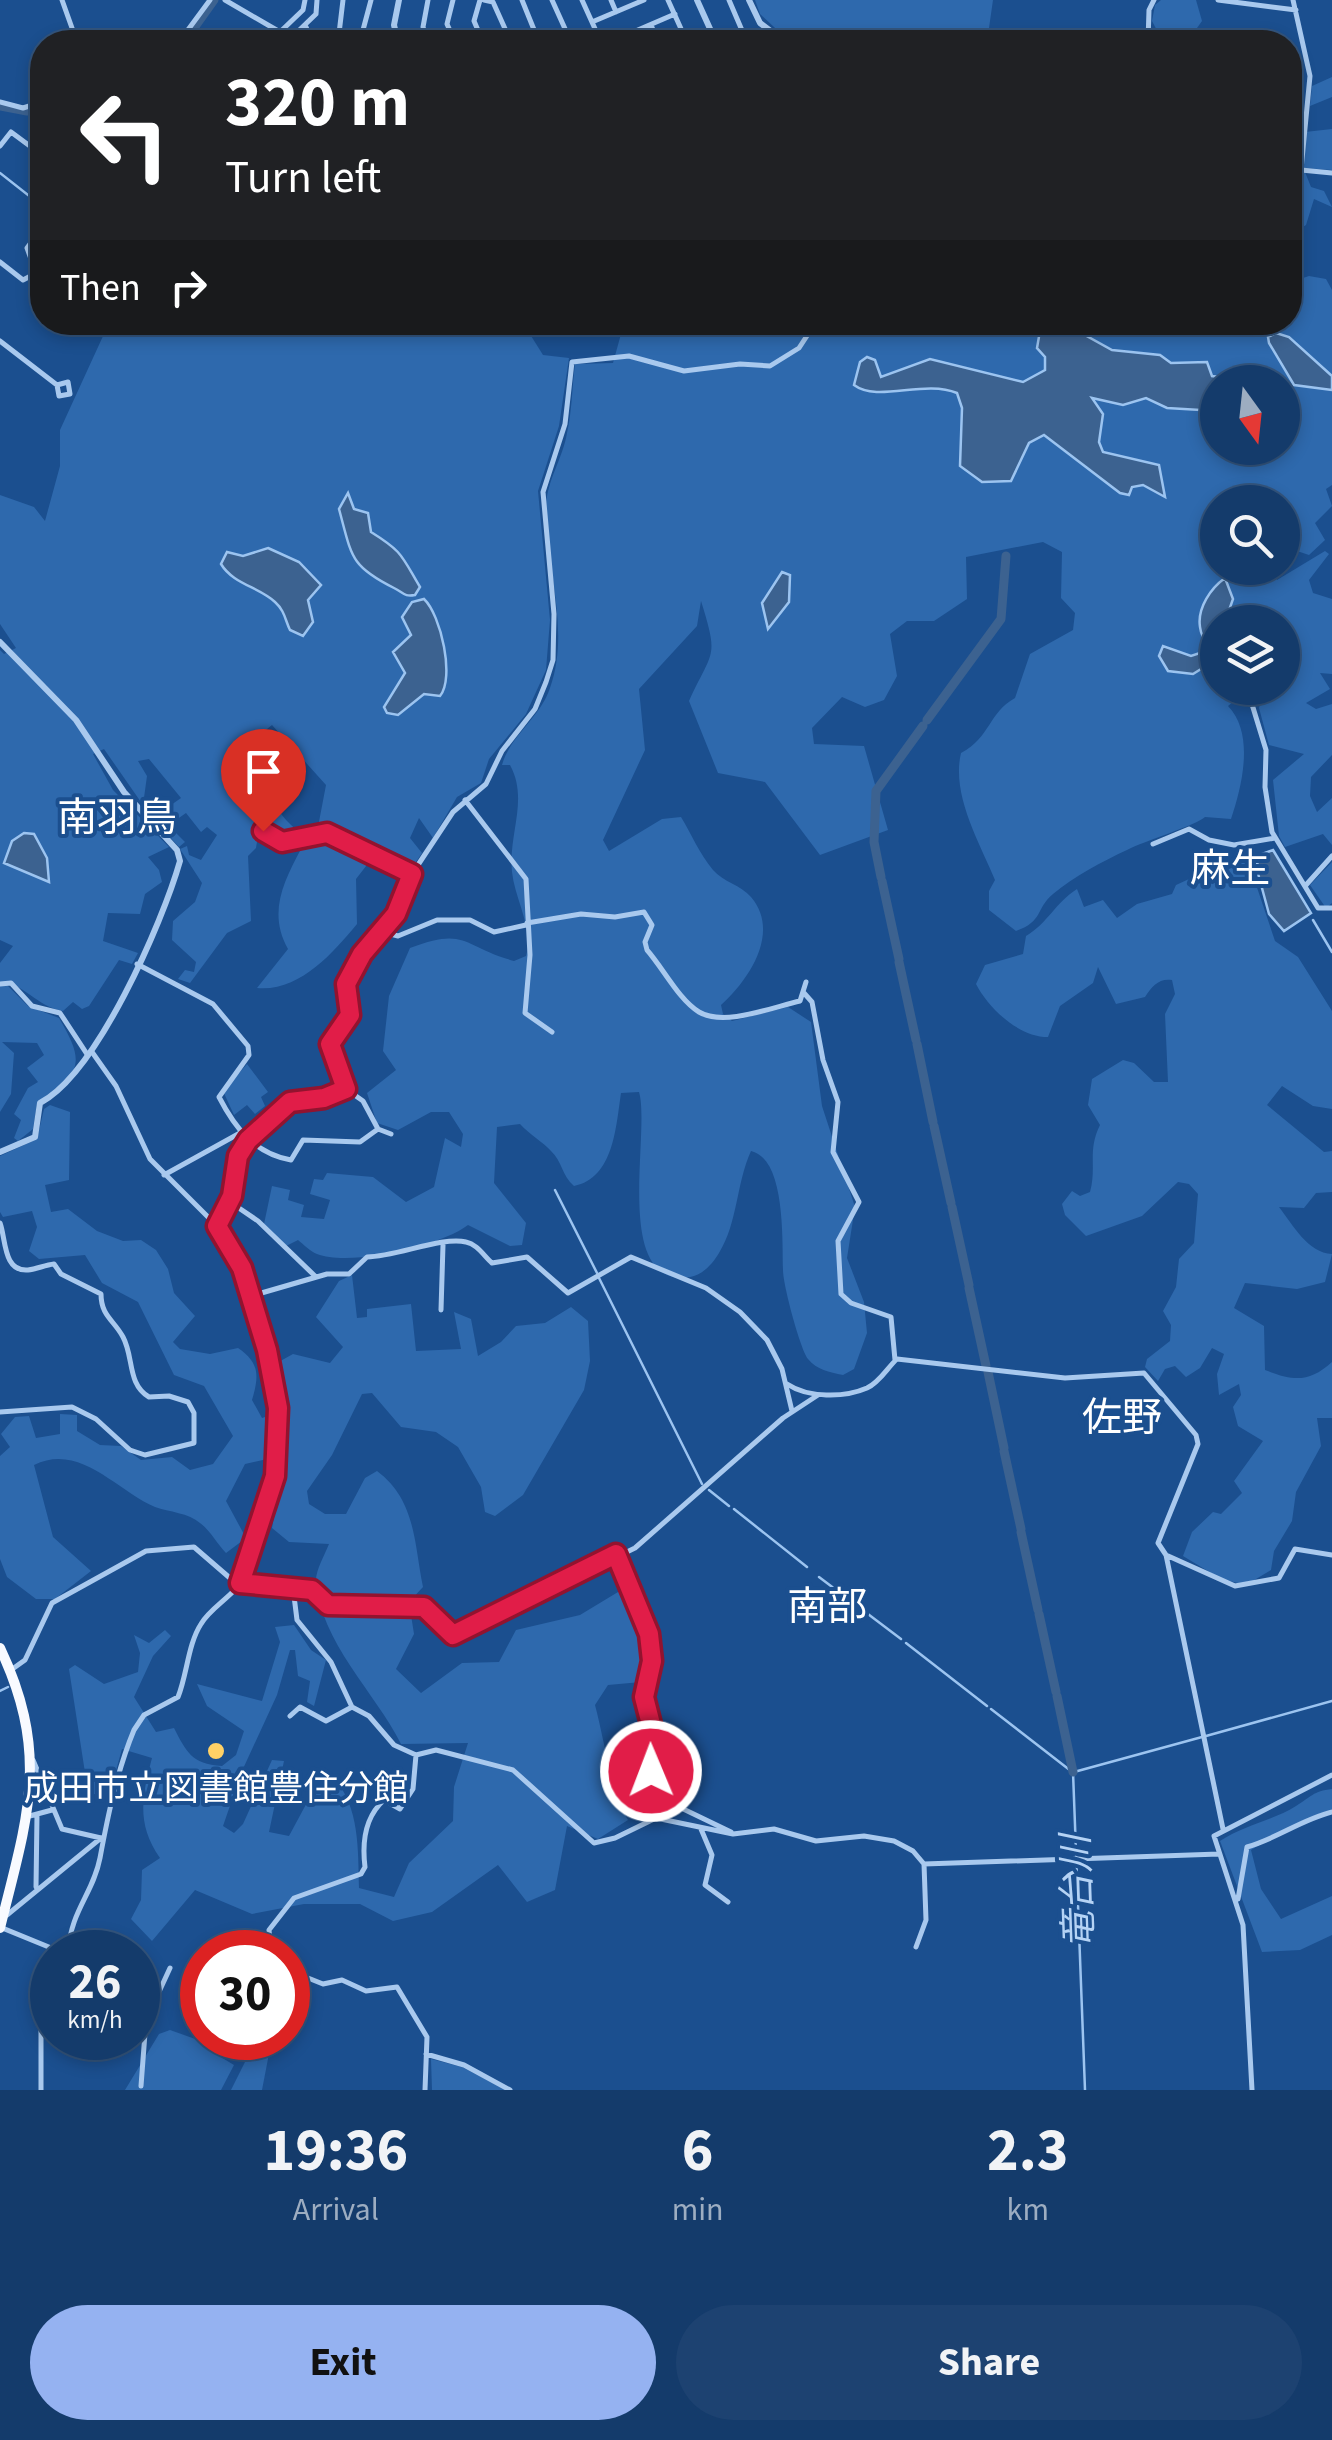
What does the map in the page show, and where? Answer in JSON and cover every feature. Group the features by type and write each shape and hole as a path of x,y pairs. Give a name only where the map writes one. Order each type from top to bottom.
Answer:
{"highway":[{"path":"0,1648 10,1670 33,1760 32,1816 1,1923"}],"street":[{"path":"62,0 73,30"},
{"path":"189,30 210,0"},
{"path":"226,0 277,30"},
{"path":"282,30 303,10 305,0"},
{"path":"300,30 316,14 317,0"},
{"path":"340,30 344,0"},
{"path":"363,30 371,0"},
{"path":"395,30 397,0"},
{"path":"424,30 428,0"},
{"path":"450,30 447,24 453,0"},
{"path":"478,30 474,21 482,0 493,2 506,30"},
{"path":"522,0 534,30"},
{"path":"552,0 566,30"},
{"path":"582,0 596,30"},
{"path":"611,0 616,12"},
{"path":"592,22 641,0"},
{"path":"668,0 682,30"},
{"path":"697,0 711,30"},
{"path":"728,0 742,30"},
{"path":"749,0 760,23 769,30"},
{"path":"1148,30 1148,10 1154,0"},
{"path":"1218,0 1296,10"},
{"path":"1294,0 1300,30"},
{"path":"643,30 675,14"},
{"path":"651,25 653,30"},
{"path":"305,26 307,30"},
{"path":"1302,38 1310,76 1302,172 1332,173"},
{"path":"0,102 23,108 30,106"},
{"path":"0,146 12,132 30,146"},
{"path":"0,262 23,280 30,276"},
{"path":"390,1134 378,1130 364,1101 346,1089 331,1041 350,1015 345,987 354,967 398,909 412,874 464,800 484,786 502,751 528,719 553,660 554,614 542,507 544,484 565,424 572,362 630,356 684,371 740,364 770,366 800,348 808,335"},
{"path":"0,340 58,384"},
{"path":"0,642 76,720 124,792 178,851 178,866 152,936 90,1054 66,1086 40,1103 35,1137 0,1152"},
{"path":"1252,705 1266,750 1265,787 1274,838 1322,910 1332,908"},
{"path":"464,800 509,860 522,869 530,956 525,1013 552,1032"},
{"path":"1153,844 1189,829 1209,840 1234,845 1274,838"},
{"path":"263,831 282,842 327,833 412,874"},
{"path":"1306,885 1332,856"},
{"path":"383,932 398,936 437,920 470,920 494,932 581,914 615,918 644,912 652,925 645,942 647,950 704,1014 736,1019 776,1004 800,1001 806,982"},
{"path":"136,964 214,1004 248,1046 246,1060 219,1094 240,1133 264,1152 291,1160 302,1140 360,1142 378,1130"},
{"path":"0,984 12,983 32,1006 60,1013 116,1086 144,1150 217,1226 262,1294 316,1277 349,1274 367,1256 389,1257 466,1242 492,1262 527,1257 568,1293 616,1262 632,1258 722,1296 766,1340 787,1384 792,1412"},
{"path":"804,992 812,1002 838,1102 834,1152 860,1202 838,1241 840,1294 850,1303 891,1317 895,1360"},
{"path":"217,1226 230,1202 238,1156 248,1140 290,1102 324,1098 346,1089"},
{"path":"164,1175 240,1133"},
{"path":"230,1202 258,1221 316,1277"},
{"path":"0,1223 7,1257 16,1267 29,1270 54,1264 61,1274 101,1294 104,1314 125,1340 138,1390 148,1398 169,1396 188,1402 194,1413 194,1443 144,1456 72,1407 0,1412"},
{"path":"441,1310 444,1245"},
{"path":"69,1930 96,1869 101,1838 139,1720 178,1697 198,1627 239,1584 271,1493 278,1432 267,1350 242,1268"},
{"path":"787,1384 818,1394 867,1388 895,1360"},
{"path":"895,1360 1066,1378 1144,1372 1180,1413 1198,1444 1158,1540 1166,1556 1224,1829"},
{"path":"10,1670 25,1660 52,1603 146,1552 194,1548 239,1584 312,1590 328,1605 424,1607 453,1635 635,1548 818,1394"},
{"path":"1166,1556 1235,1586 1279,1578 1295,1548 1332,1555"},
{"path":"616,1554 644,1614 652,1654 644,1688 654,1736 650,1793 733,1834"},
{"path":"292,1588 297,1620 332,1662 352,1707 368,1716 394,1745 416,1754 436,1750 513,1770 594,1843 656,1818 733,1834 774,1829 833,1842 880,1837 908,1847 924,1864 926,1920 916,1948"},
{"path":"290,1716 300,1707 307,1708 326,1722 352,1707"},
{"path":"269,1930 294,1898 361,1874 366,1867 361,1846 372,1814 384,1800 400,1809 413,1790 416,1754"},
{"path":"33,1760 62,1829 101,1838"},
{"path":"1252,2090 1248,1970 1236,1900 1214,1842 1224,1829 1240,1826 1332,1774"},
{"path":"36,1888 32,1816 52,1810"},
{"path":"1236,1900 1247,1847 1283,1837 1312,1818 1332,1812"},
{"path":"702,1829 712,1855 704,1885 728,1902"},
{"path":"30,1936 1,1923 36,1888 101,1838"},
{"path":"924,1864 1219,1854"},
{"path":"160,1990 170,1968"},
{"path":"310,1979 323,1984 342,1980 366,1991 397,1988 427,2037 425,2090"},
{"path":"426,2054 477,2071 510,2090"},
{"path":"41,2060 41,2090"},
{"path":"141,2086 143,2060"}],"shaded area":[{"path":"755,0 993,0 989,30 777,30 760,14"},
{"path":"1161,0 1196,0 1202,21 1196,30 1157,30 1152,21 1155,5"},
{"path":"1332,77 1332,97 1310,106 1312,86"},
{"path":"1332,129 1332,170 1304,168 1305,132"},
{"path":"1305,172 1311,187 1324,191 1332,207 1314,199 1302,228"},
{"path":"1302,278 1326,279 1332,290 1332,485 1326,489 1332,506 1315,523 1325,540 1309,555 1300,552 1300,485 1200,485 1200,585 1300,585 1300,566 1325,551 1329,554 1309,580 1313,593 1332,599 1332,674 1320,673 1330,689 1306,703 1316,709 1332,704 1332,755 1311,777 1310,796 1317,812 1332,798 1332,845 1323,834 1285,847 1279,836 1273,780 1304,754 1269,745 1259,708 1300,705 1300,605 1200,605 1200,705 1229,705 1244,745 1242,776 1231,819 1205,817 1108,859 1061,888 1047,899 1031,923 1016,931 989,910 989,891 995,880 963,802 961,753 978,740 999,711 1015,698 1030,654 1073,630 1075,613 1061,598 1062,552 1043,542 966,557 967,599 934,621 907,621 890,634 897,676 884,700 865,707 842,697 812,728 814,744 864,746 888,830 820,855 765,782 718,773 689,701 711,653 701,601 697,626 639,689 645,750 603,840 609,851 662,819 681,817 713,870 751,897 763,925 758,955 742,982 721,1005 723,1014 732,1021 788,1007 811,1022 822,1106 855,1207 847,1258 864,1302 867,1333 854,1369 843,1375 819,1368 805,1353 784,1278 780,1203 771,1169 762,1157 751,1151 730,1229 711,1264 690,1277 666,1274 650,1259 639,1204 639,1092 621,1093 605,1162 598,1173 574,1186 555,1155 520,1124 497,1127 494,1183 526,1223 522,1245 510,1246 468,1225 417,1247 372,1256 332,1257 315,1253 298,1240 286,1246 264,1224 272,1186 290,1190 288,1200 304,1205 301,1217 324,1219 330,1200 310,1194 314,1179 323,1180 327,1173 373,1177 406,1202 434,1187 445,1138 461,1147 463,1134 449,1112 431,1112 398,1130 377,1123 367,1093 396,1070 383,1051 389,996 410,948 455,939 514,961 526,956 528,935 512,872 518,791 510,765 502,765 511,745 545,699 556,666 558,620 546,506 567,433 575,364 613,363 621,335 1302,335"},
{"path":"104,335 530,335 543,355 569,358 559,426 538,491 550,620 546,670 526,714 489,759 481,783 457,797 433,838 419,818 410,838 422,853 412,868 318,827 326,785 272,725 242,749 275,805 300,832 284,838 260,822 256,848 248,856 251,921 227,933 190,983 178,979 185,970 194,972 196,962 172,940 173,921 195,902 202,883 180,849 187,846 189,855 201,860 217,835 207,827 201,832 186,813 176,820 170,818 168,825 185,842 179,847 149,814 157,802 171,805 181,798 149,759 138,761 147,776 143,805 104,749 93,754 113,790 169,847 148,857 159,870 162,882 145,894 140,914 108,913 103,941 138,953 132,964 119,960 89,1006 82,1009 73,1002 63,1011 16,986 0,983 0,963 13,946 0,940 0,650 4,654 16,648 0,624 0,495 34,507 45,521 60,466 60,430"},
{"path":"1039,335 1085,335 1112,350 1160,355 1171,363 1207,362 1208,365 1200,365 1200,410 1167,408 1146,398 1123,405 1092,398 1103,414 1099,442 1103,452 1159,465 1165,497 1143,485 1132,487 1129,495 1120,493 1044,435 1029,443 1011,481 982,482 960,466 962,408 957,393 930,388 876,392 854,385 860,362 867,357 875,360 881,377 930,359 1023,382 1045,370 1045,357 1037,348"},
{"path":"1272,335 1289,337 1332,376 1332,390 1300,386 1300,365 1282,365 1268,337"},
{"path":"348,493 354,509 368,513 371,532 405,561 420,587 415,595 406,595 380,580 355,558 339,509"},
{"path":"268,548 299,562 321,585 308,600 313,622 303,636 290,630 275,602 232,576 221,564 227,552 243,556"},
{"path":"782,572 790,575 789,602 768,629 762,603"},
{"path":"1218,585 1228,585 1233,599 1231,605 1204,605"},
{"path":"424,599 436,618 444,647 444,687 440,696 424,694 398,715 387,713 384,707 405,673 393,652 411,635 402,617 412,602"},
{"path":"1163,646 1191,656 1200,653 1200,670 1193,674 1168,671 1159,656"},
{"path":"24,833 34,834 47,858 49,882 4,863 12,841"},
{"path":"311,843 348,847 370,861 356,879 357,924 301,977 272,988 257,988 288,949 279,923 280,898 301,849"},
{"path":"1273,850 1311,913 1284,931 1269,914 1256,866 1262,854"},
{"path":"1245,852 1275,941 1298,957 1332,1011 1332,1109 1313,1106 1282,1086 1267,1105 1324,1152 1332,1151 1332,1192 1316,1193 1304,1208 1279,1207 1308,1243 1332,1254 1325,1282 1297,1289 1245,1283 1234,1308 1264,1326 1265,1370 1300,1378 1316,1374 1332,1362 1332,1418 1317,1418 1321,1446 1296,1492 1292,1521 1274,1551 1271,1570 1246,1585 1221,1579 1183,1556 1192,1532 1213,1512 1221,1514 1242,1493 1234,1481 1263,1441 1238,1426 1233,1407 1241,1395 1239,1384 1219,1395 1217,1374 1224,1354 1212,1348 1200,1368 1186,1377 1175,1366 1165,1369 1158,1381 1145,1367 1147,1359 1170,1341 1171,1325 1163,1311 1176,1287 1179,1259 1194,1243 1198,1194 1189,1184 1178,1182 1142,1216 1086,1236 1065,1215 1062,1204 1072,1191 1080,1196 1090,1192 1094,1143 1100,1125 1088,1105 1092,1079 1123,1060 1134,1063 1154,1082 1168,1082 1165,1014 1175,994 1172,980 1156,984 1145,997 1116,1004 1098,967 1093,983 1060,1006 1048,1037 1026,1032 1006,1020 976,984 985,965 1023,954 1026,936 1077,889 1084,907 1103,900 1117,918 1137,904 1172,894 1176,885 1200,874 1218,854 1229,861"},
{"path":"1332,862 1332,903 1326,908 1310,885"},
{"path":"6,984 28,1006 59,1018 76,1058 70,1076 37,1104 33,1129 18,1141 14,1138 21,1120 14,1114 28,1088 38,1082 27,1068 44,1055 37,1043 2,1042 14,1053 11,1094 0,1112 0,985"},
{"path":"247,1064 268,1092 261,1097 265,1106 255,1114 247,1105 234,1115 223,1091"},
{"path":"50,1105 70,1112 69,1180 45,1185 51,1212 68,1209 97,1231 123,1241 141,1240 156,1250 168,1269 174,1293 195,1316 173,1342 180,1349 210,1354 238,1348 254,1365 256,1384 252,1400 262,1418 283,1411 275,1364 293,1354 330,1363 343,1347 316,1317 339,1281 352,1275 357,1318 367,1317 367,1309 411,1304 416,1351 461,1349 454,1312 471,1319 478,1356 501,1342 516,1326 545,1323 571,1307 588,1321 590,1361 584,1390 523,1495 495,1516 485,1512 481,1487 458,1447 436,1432 401,1427 372,1393 362,1394 332,1455 307,1491 309,1504 325,1514 346,1514 365,1478 377,1471 399,1495 411,1523 423,1587 409,1602 414,1634 396,1669 421,1693 462,1663 499,1662 516,1630 580,1615 623,1589 638,1609 646,1645 641,1682 608,1685 595,1705 613,1782 628,1820 598,1839 567,1826 555,1890 527,1902 498,1865 432,1912 393,1921 360,1904 304,1904 252,1914 195,1890 160,1932 142,1930 131,1919 141,1900 142,1870 160,1858 147,1833 143,1810 152,1758 122,1749 110,1792 104,1797 88,1792 69,1669 75,1665 104,1684 138,1672 140,1653 134,1635 149,1643 165,1630 171,1636 153,1656 134,1697 156,1732 174,1728 196,1759 222,1766 236,1755 244,1731 207,1706 197,1684 262,1701 280,1642 275,1627 294,1625 311,1650 326,1660 314,1706 307,1702 310,1681 298,1676 295,1650 290,1650 277,1695 242,1771 223,1826 234,1833 243,1824 272,1760 284,1761 269,1832 289,1836 325,1769 351,1808 359,1888 394,1897 409,1863 453,1821 454,1787 468,1743 401,1744 350,1666 327,1624 316,1580 329,1544 289,1542 272,1528 285,1455 245,1464 226,1501 246,1538 226,1553 195,1520 141,1500 98,1471 67,1460 34,1465 53,1537 91,1571 55,1599 36,1599 7,1577 0,1559 0,1456 10,1447 1,1434 15,1417 29,1416 36,1438 60,1434 60,1414 77,1415 77,1431 100,1445 121,1446 141,1460 172,1457 190,1470 213,1464 233,1436 204,1386 174,1375 138,1302 102,1283 85,1255 39,1259 29,1251 37,1227 32,1211 3,1217 0,1212 0,1156 37,1139 44,1109"},
{"path":"1332,1789 1332,1809 1293,1825 1251,1850 1261,1889 1281,1919 1332,1896 1332,1935 1300,1950 1262,1952 1220,1841 1287,1811 1316,1793"},
{"path":"170,2030 180,2034 180,2060 226,2060 234,2065 221,2090 125,2090 143,2060 160,2060 160,2034"},
{"path":"431,2059 462,2067 506,2090 432,2090"},
{"path":"246,2060 268,2060 262,2090 231,2090"}],"waterway":[{"path":"193,30 214,0"},
{"path":"0,106 30,110"},
{"path":"0,173 30,197"},
{"name":"竜台川","path":"927,720 1001,619 1006,556"},
{"name":"竜台川","path":"881,877 874,842 876,791 923,726"},
{"name":"竜台川","path":"882,881 899,959"},
{"path":"1313,920 1332,952"},
{"name":"竜台川","path":"899,962 916,1040"},
{"name":"竜台川","path":"917,1044 933,1122"},
{"name":"竜台川","path":"934,1126 951,1203"},
{"path":"555,1190 597,1273"},
{"name":"竜台川","path":"952,1207 969,1285"},
{"path":"599,1278 702,1484"},
{"name":"竜台川","path":"969,1288 986,1366"},
{"name":"竜台川","path":"988,1372 1004,1448"},
{"name":"竜台川","path":"1004,1451 1021,1529"},
{"path":"709,1490 729,1506"},
{"path":"734,1509 807,1567"},
{"name":"竜台川","path":"1021,1532 1038,1610"},
{"path":"819,1577 901,1639"},
{"name":"竜台川","path":"1039,1614 1056,1692"},
{"path":"906,1643 987,1706"},
{"path":"0,1691 8,1687"},
{"name":"竜台川","path":"1057,1696 1073,1772"},
{"path":"1206,1736 1332,1701"},
{"path":"991,1709 1071,1771"},
{"path":"1074,1772 1202,1737"},
{"name":"竜台川","path":"1073,1772 1085,2090"}],"place":[{"name":"成田市立図書館豊住分館","path":"216,1751"}],"district":[{"name":"南羽鳥","path":"117,817"},
{"name":"麻生","path":"1230,868"},
{"name":"佐野","path":"1122,1417"},
{"name":"南部","path":"827,1606"}],"route":[{"path":"263,831 282,842 313,832 327,833 412,874 396,914 362,954 346,984 350,1015 330,1044 346,1089 324,1098 285,1104 278,1117 248,1140 238,1156 232,1196 217,1226 242,1268 267,1350 278,1408 275,1476 240,1583 312,1590 328,1605 424,1607 453,1635 571,1580 616,1554 649,1634 652,1661 644,1697 654,1736 651,1771"}]}
